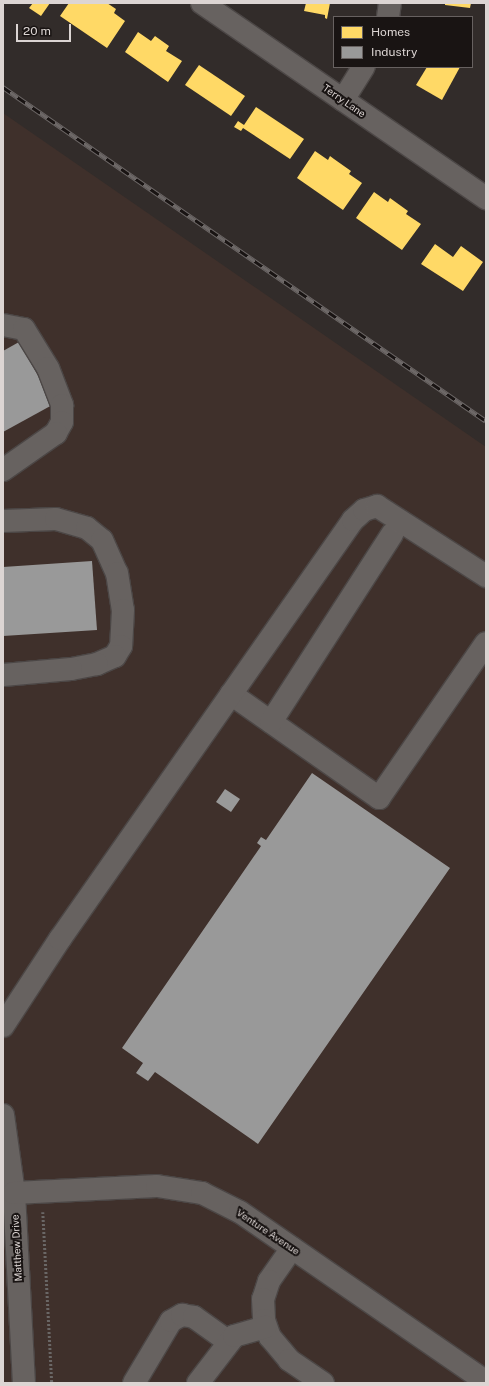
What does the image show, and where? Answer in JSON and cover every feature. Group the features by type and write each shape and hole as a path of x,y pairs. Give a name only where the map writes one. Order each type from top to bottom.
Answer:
{"street":[{"name":"Terry Lane","path":"202,3 486,198"},
{"path":"388,16 390,3"},
{"path":"343,100 363,68"},
{"path":"3,325 24,329 48,368 62,405 62,422 56,433 3,470"},
{"path":"3,1026 231,694 353,520 364,510 377,506 486,576"},
{"path":"3,521 56,519 87,528 102,540 117,573 123,610 121,646 115,656 97,664 72,669 3,675"},
{"path":"271,722 392,534"},
{"path":"231,694 379,798 486,643"},
{"name":"Matthew Drive","path":"3,1115 14,1193 10,1254 24,1383"},
{"name":"Venture Avenue","path":"14,1193 158,1186 202,1193 240,1212 486,1382"},
{"path":"292,1248 269,1281 263,1299 266,1327 270,1338 289,1360 323,1383"},
{"path":"134,1383 171,1321 182,1315 194,1317 229,1342"},
{"path":"198,1383 234,1336 266,1327"}],"path":[{"path":"42,1192 52,1383"}],"shaded area":[{"path":"3,113 486,447 486,1383 3,1383"}],"building: Homes":[{"path":"33,3 50,3 41,16 29,8"},
{"path":"69,3 107,3 116,9 114,13 125,21 107,48 60,16"},
{"path":"306,3 330,3 327,19 325,18 325,15 304,11"},
{"path":"445,3 471,3 470,8 445,5"},
{"path":"138,32 151,41 155,36 169,46 166,51 182,61 168,82 125,52"},
{"path":"199,65 245,96 231,116 185,85"},
{"path":"426,68 459,68 442,100 416,85"},
{"path":"256,107 304,139 290,159 243,128 241,131 234,127 238,121 244,125"},
{"path":"315,151 328,160 330,156 351,171 349,174 362,183 343,210 297,178"},
{"path":"374,192 388,202 390,198 408,211 406,214 421,224 402,250 356,218"},
{"path":"435,244 453,257 461,246 483,262 463,291 421,264"}],"building: Industry":[{"path":"19,342 54,404 3,432 3,351"},
{"path":"92,561 97,630 3,636 3,567"},
{"path":"312,773 450,868 258,1144 155,1072 148,1081 136,1073 143,1063 122,1048 261,846 257,843 261,837 266,840"},
{"path":"225,789 240,799 231,812 216,802"}],"railway":[{"path":"3,87 486,421"}]}
